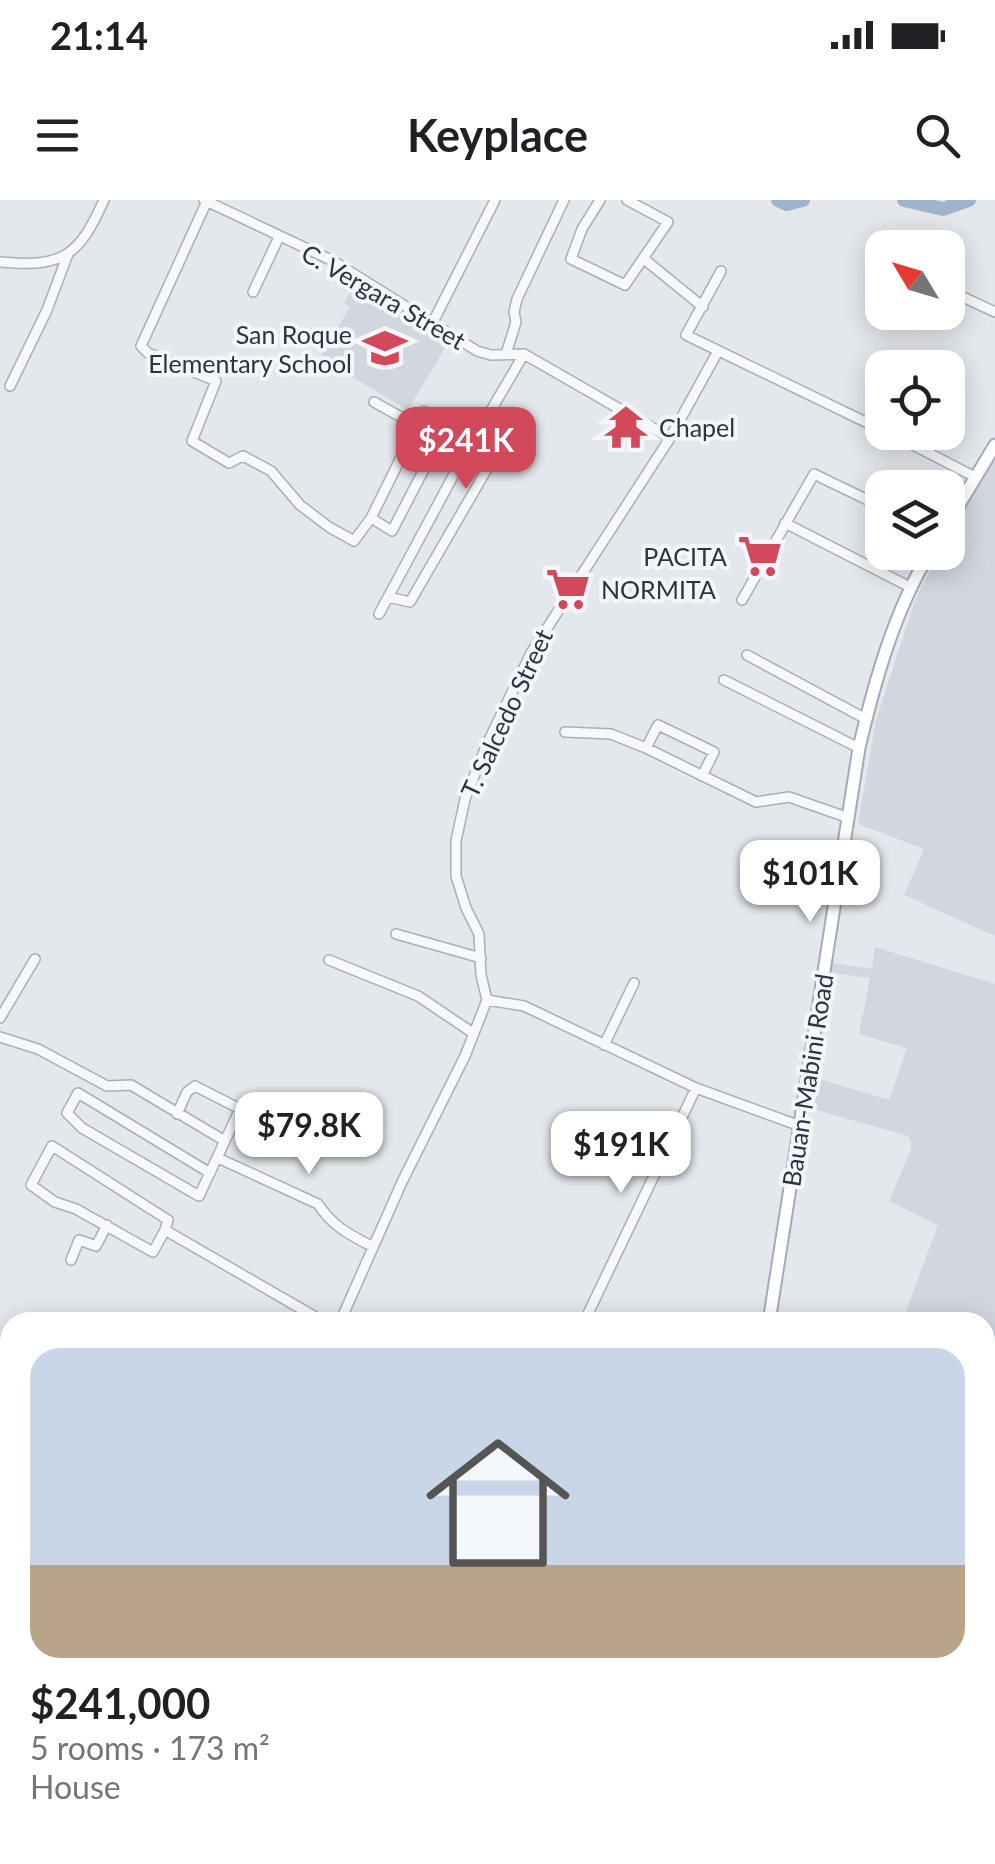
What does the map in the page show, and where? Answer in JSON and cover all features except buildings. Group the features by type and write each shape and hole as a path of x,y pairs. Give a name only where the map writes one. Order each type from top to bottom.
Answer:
{"main road":[{"path":"965,494 995,446"},
{"name":"Bauan-Mabini Road","path":"771,1312 859,748 882,659 917,570"}],"street":[{"path":"0,262 27,265 50,262 68,254 82,242 104,200"},
{"path":"433,322 495,200"},
{"path":"506,354 516,322 517,300 564,200"},
{"path":"600,200 582,229 571,259 625,285 668,222 626,200"},
{"path":"206,201 141,346 216,381 192,442 229,462 243,456 271,471 300,504 354,541 372,518 424,411 498,450 410,602 388,597"},
{"name":"C. Vergara Street","path":"206,201 333,262 477,351 491,355 524,354 670,438"},
{"path":"253,292 279,237"},
{"path":"10,386 47,310 68,254"},
{"path":"644,259 703,307"},
{"path":"721,271 686,335 865,422"},
{"path":"965,298 995,312"},
{"name":"T. Salcedo Street","path":"487,1000 480,934 456,876 460,812 486,744 531,653 670,438 717,353"},
{"path":"379,614 524,354"},
{"path":"374,402 418,426"},
{"path":"372,518 392,531 448,423"},
{"path":"922,450 975,477"},
{"path":"742,600 814,474 865,499"},
{"path":"785,524 910,587"},
{"path":"746,655 866,718"},
{"path":"724,680 859,748"},
{"path":"646,748 658,725 714,752 702,776"},
{"path":"565,732 611,734 756,802 789,798 849,818"},
{"path":"396,934 481,958"},
{"path":"0,1018 35,959"},
{"path":"330,960 418,996 473,1032"},
{"path":"604,1045 634,983"},
{"path":"344,1312 465,1056 487,1000 524,1006 696,1088 800,1126"},
{"path":"0,1037 38,1049 107,1086 130,1085 225,1141"},
{"path":"177,1114 187,1092 195,1086 240,1109 218,1158 199,1196 68,1116 76,1094 117,1114 210,1173"},
{"path":"589,1312 696,1088"},
{"path":"52,1146 168,1220 165,1230 153,1252 55,1202 31,1185 52,1146"},
{"path":"218,1158 318,1204 344,1232 373,1247"},
{"path":"71,1260 79,1240 96,1246 106,1225"},
{"path":"165,1230 307,1312"}],"shaded area":[{"name":"San Roque Elementary School","path":"356,282 451,338 408,410 320,358 350,307 344,303"},
{"path":"995,459 995,936 904,895 924,849 858,824 876,720 916,598 930,570 965,570 965,508"},
{"path":"875,947 995,984 995,1312 906,1312 938,1225 889,1201 912,1147 908,1136 806,1107 813,1077 889,1100 907,1048 859,1034 870,978 826,972 827,962 872,969"}],"waterway":[{"path":"778,200 787,204 803,200"},
{"path":"904,200 943,209 969,200"}],"place":[{"name":"San Roque Elementary School","path":"385,348"},
{"name":"Chapel","path":"626,427"},
{"name":"PACITA","path":"760,556"},
{"name":"NORMITA","path":"568,589"}]}
